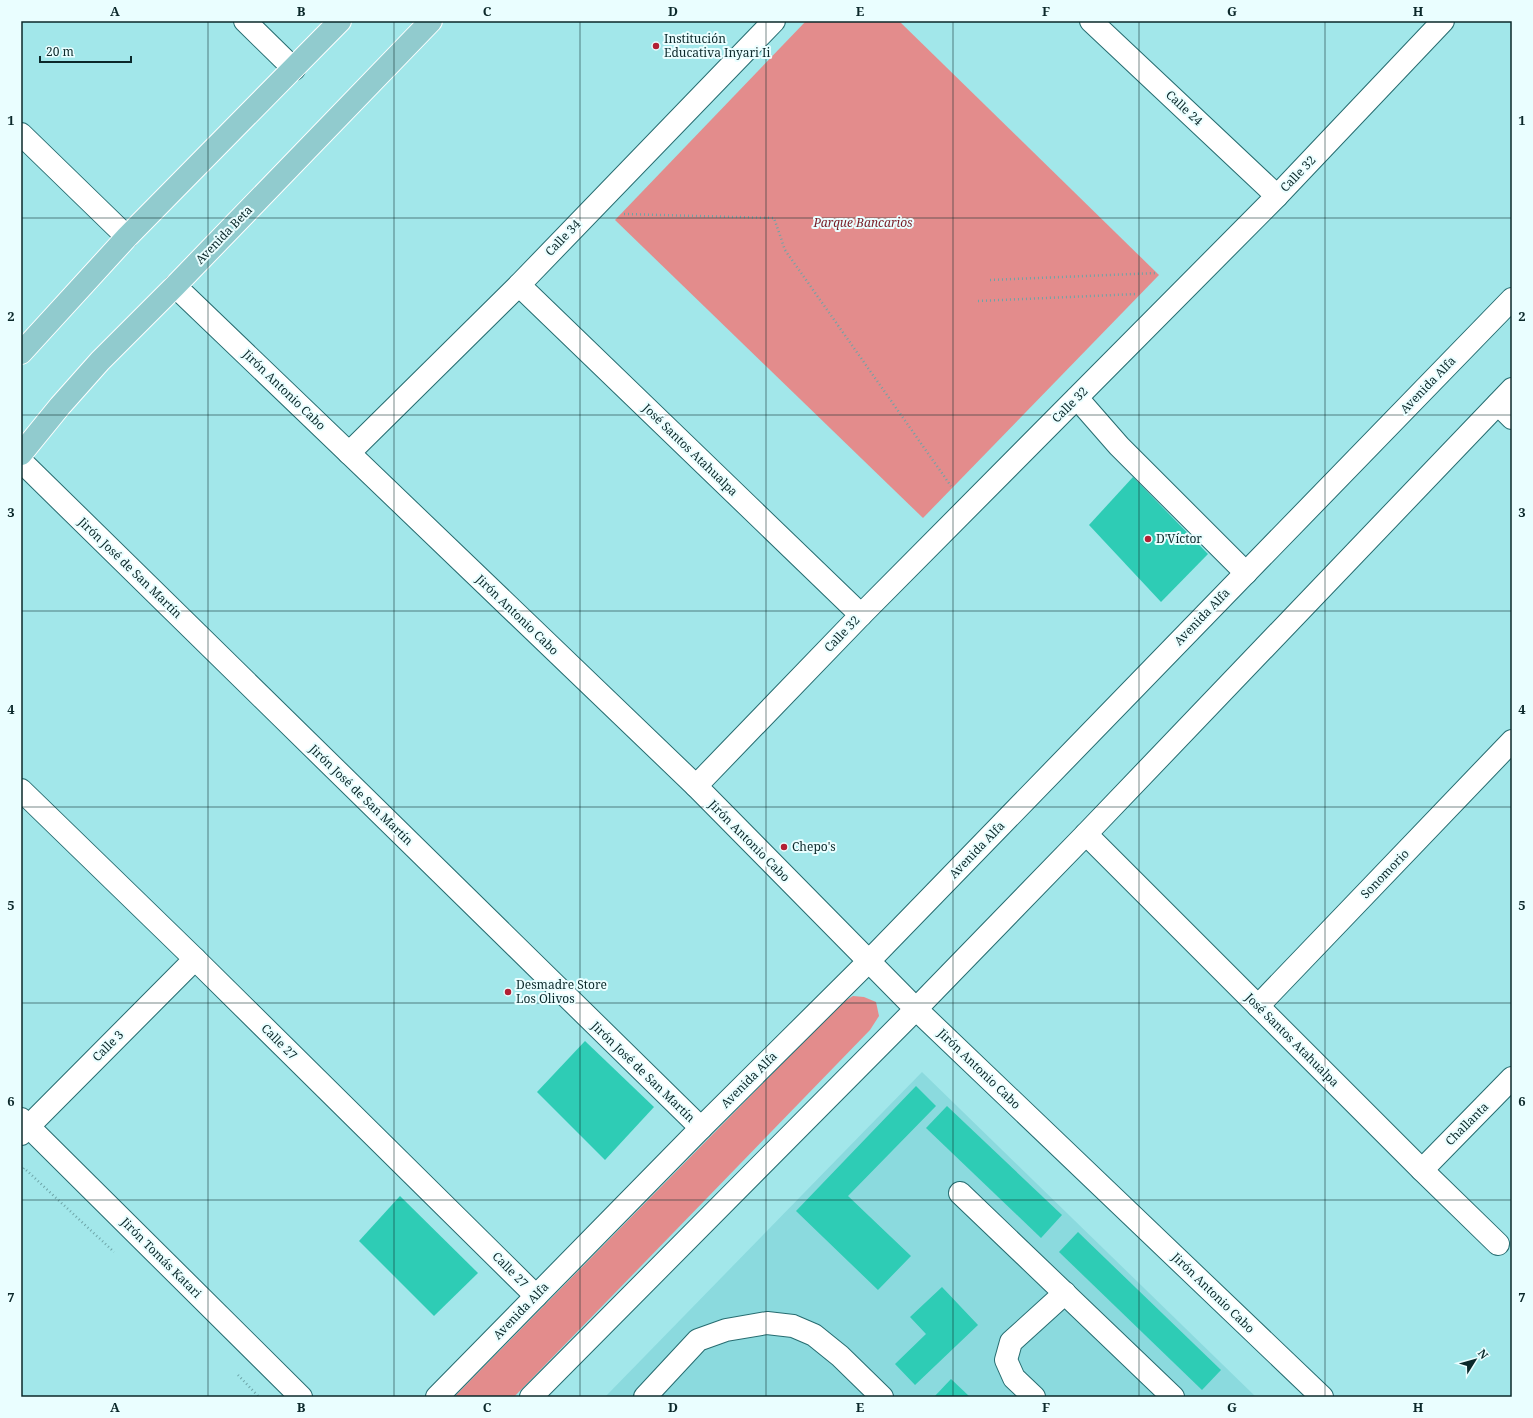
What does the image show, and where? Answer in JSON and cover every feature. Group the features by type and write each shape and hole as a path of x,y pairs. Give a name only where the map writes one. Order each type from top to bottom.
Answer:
{"main road":[{"path":"21,353 127,237 340,21"},
{"name":"Avenida Beta","path":"21,454 100,360 175,286 431,21"}],"street":[{"path":"244,21 294,69"},
{"name":"Calle 34","path":"349,453 518,285 774,21"},
{"name":"Calle 24","path":"1091,21 1277,196"},
{"name":"Calle 32","path":"696,786 861,615 1277,196 1436,23"},
{"path":"21,134 127,237"},
{"name":"José Santos Atahualpa","path":"518,285 861,615"},
{"name":"Jirón Antonio Cabo","path":"175,286 696,786 916,1009 1322,1397"},
{"name":"Avenida Alfa","path":"437,1397 701,1128 868,962 1512,299"},
{"path":"1077,398 1119,446 1246,573"},
{"path":"531,1397 916,1009 1507,404"},
{"name":"Jirón José de San Martín","path":"21,461 701,1128"},
{"name":"Sonomorio","path":"1258,1006 1512,741"},
{"name":"Calle 27","path":"21,790 195,959 536,1296"},
{"name":"José Santos Atahualpa","path":"1086,834 1498,1244"},
{"name":"Calle 3","path":"23,1127 195,959"},
{"name":"Challanta","path":"1422,1170 1512,1078"},
{"name":"Jirón Tomás Katari","path":"23,1127 301,1397"},
{"path":"960,1193 1173,1397"},
{"path":"1034,1397 1014,1378 1006,1360 1011,1342 1065,1293"},
{"path":"645,1397 698,1340 726,1330 768,1323 793,1326 814,1335 840,1356 882,1397"}],"path":[{"path":"624,214 774,218 785,250 950,486"},
{"path":"990,280 1157,273"},
{"path":"978,302 1137,294"},
{"path":"21,1172 24,1168 116,1254"},
{"path":"237,1375 259,1397"}],"shaded area":[{"path":"922,1072 1256,1397 605,1397"}],"green space":[{"name":"Parque Bancarios","path":"806,21 899,21 1159,275 923,518 615,220"},
{"path":"853,996 864,997 876,1002 879,1016 870,1030 514,1397 454,1397 843,1002"}],"building":[{"name":"D'Víctor","path":"1133,477 1208,554 1161,602 1089,525"},
{"path":"585,1041 654,1107 605,1160 537,1092"},
{"path":"916,1086 936,1106 848,1196 911,1256 878,1290 796,1211"},
{"path":"947,1106 1062,1215 1041,1238 926,1128"},
{"path":"400,1196 478,1273 434,1316 359,1241"},
{"path":"1078,1232 1221,1370 1202,1390 1059,1252"},
{"path":"942,1287 978,1325 915,1385 895,1364 926,1334 910,1317"},
{"path":"951,1379 970,1397 934,1397"}],"place":[{"name":"Institución Educativa Inyari Ii","path":"656,46"},
{"name":"D'Víctor","path":"1148,539"},
{"name":"Chepo's","path":"784,847"},
{"name":"Desmadre Store Los Olivos","path":"508,992"}]}
